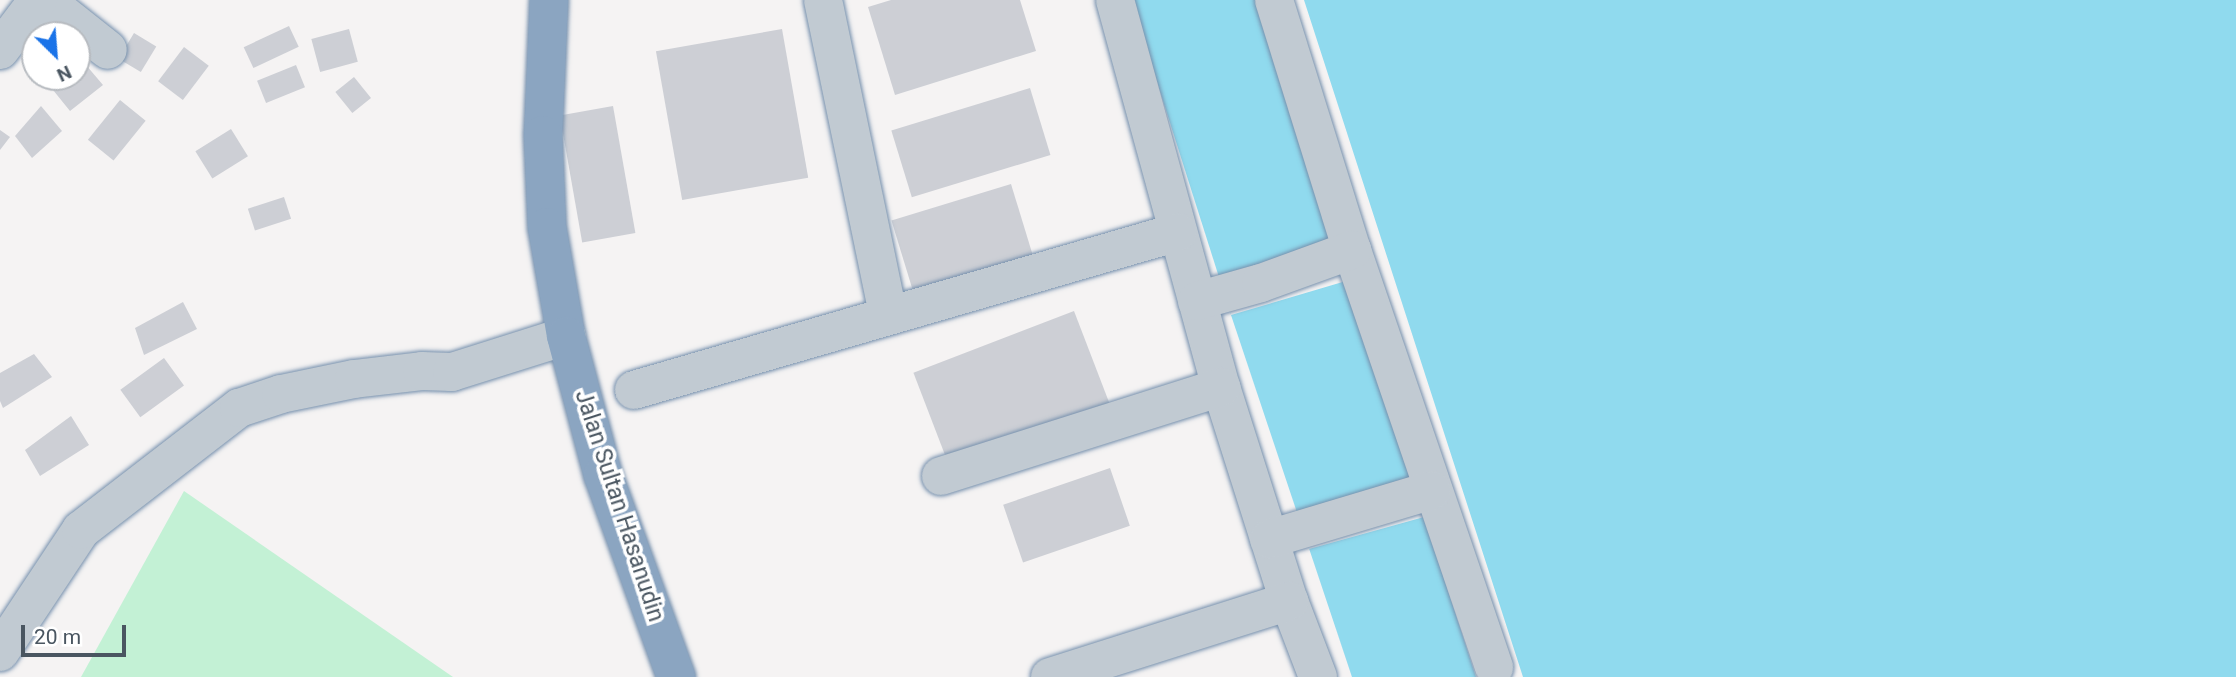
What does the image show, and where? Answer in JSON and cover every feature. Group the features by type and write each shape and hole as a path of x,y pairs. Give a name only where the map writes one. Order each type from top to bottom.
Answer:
{"highway":[{"name":"Jalan Sultan Hasanudin","path":"549,0 544,135 547,227 566,336 603,475 676,677"}],"street":[{"path":"0,50 38,0"},
{"path":"45,0 108,50"},
{"path":"824,0 888,315"},
{"path":"1115,0 1221,387 1289,601 1318,677"},
{"path":"1274,0 1352,250 1493,668"},
{"path":"634,390 1178,232"},
{"path":"1197,301 1261,283 1352,250"},
{"path":"0,652 81,530 239,408 281,394 354,379 422,371 452,372 486,364 566,336"},
{"path":"941,476 1221,387"},
{"path":"1269,540 1432,490"},
{"path":"1050,677 1289,601"}],"green space":[{"path":"184,491 453,677 81,677"}],"water":[{"path":"1131,0 2236,0 2236,677 1352,677 1231,315"}],"pier":[{"path":"1255,0 1304,0 1523,677 1476,677 1424,517 1309,549 1298,517 1410,477 1346,281 1231,315 1221,282 1334,242"}],"building":[{"path":"891,0 1020,0 1036,51 895,95 868,7"},
{"path":"289,26 299,47 253,68 244,47"},
{"path":"349,29 358,62 320,72 311,39"},
{"path":"782,29 808,178 682,200 656,51"},
{"path":"134,33 156,46 141,72 119,59"},
{"path":"184,47 209,66 183,100 158,81"},
{"path":"296,65 305,87 266,103 257,81"},
{"path":"91,71 103,85 70,111 54,91 91,91"},
{"path":"354,77 371,98 352,113 335,92"},
{"path":"1030,88 1050,155 912,197 891,130"},
{"path":"120,100 146,121 114,160 88,140"},
{"path":"41,106 62,131 32,158 15,136"},
{"path":"613,106 635,233 582,242 560,115"},
{"path":"231,129 248,156 212,178 195,151"},
{"path":"0,130 10,137 0,150"},
{"path":"1011,184 1035,262 915,299 891,221"},
{"path":"284,197 291,219 255,231 248,209"},
{"path":"183,302 197,329 144,355 135,328"},
{"path":"1074,311 1112,409 951,471 913,373"},
{"path":"34,354 52,377 3,408 0,401 0,373"},
{"path":"164,358 184,386 140,417 120,390"},
{"path":"71,416 89,445 40,476 25,450"},
{"path":"1110,468 1130,526 1023,562 1003,505"}]}
